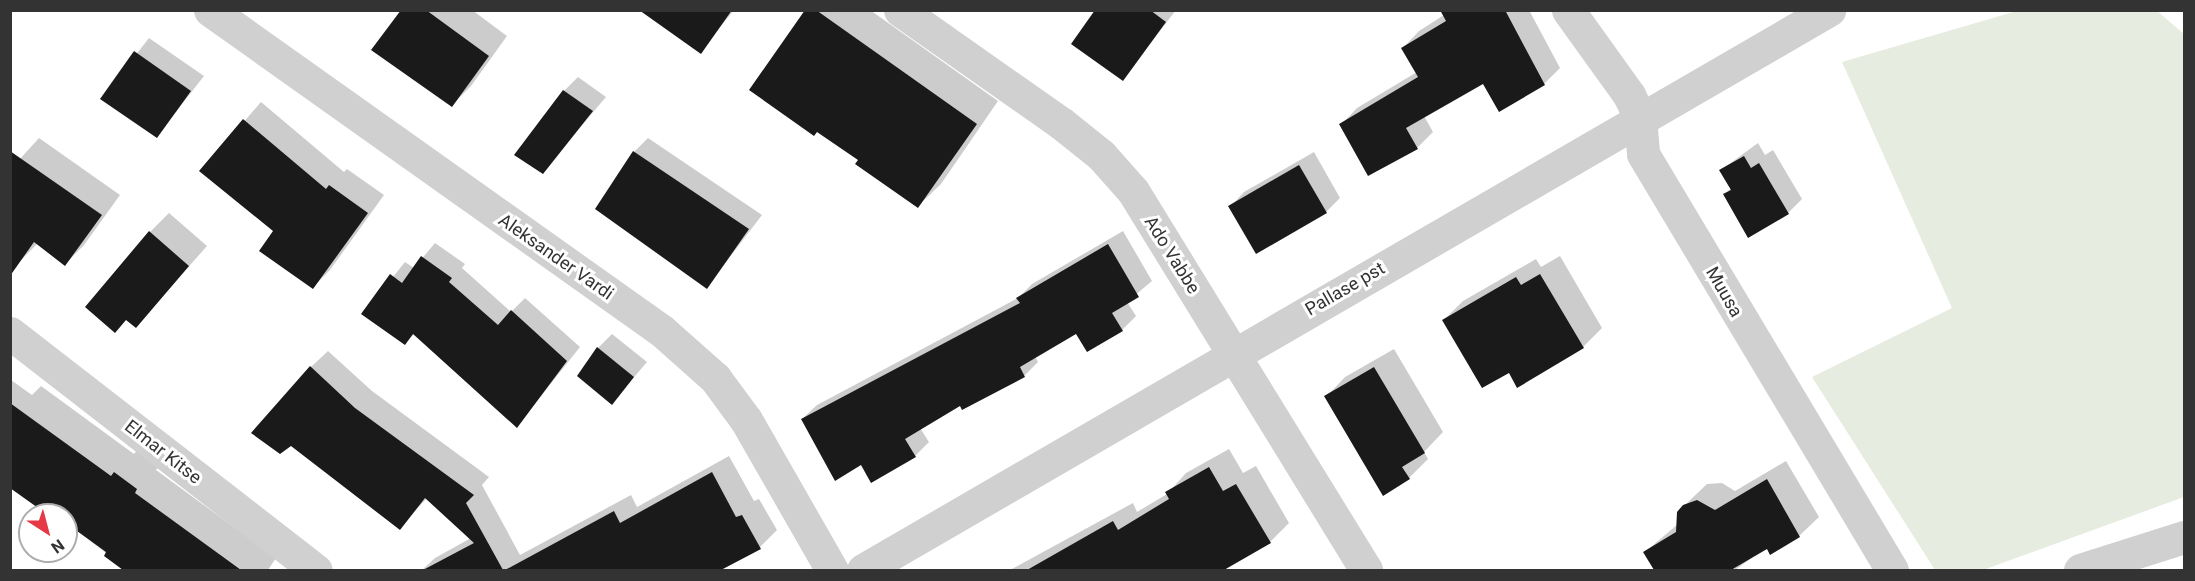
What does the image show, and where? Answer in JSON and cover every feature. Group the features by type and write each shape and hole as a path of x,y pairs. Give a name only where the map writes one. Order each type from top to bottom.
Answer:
{"street":[{"name":"Aleksander Vardi","path":"210,10 662,331 715,378 746,420 832,570"},
{"name":"Ado Vabbe","path":"900,10 1061,123 1101,155 1132,190 1366,570"},
{"name":"Muusa","path":"1568,10 1609,64 1640,118 1643,154 1892,570"},
{"name":"Pallase pst","path":"863,570 1829,10"},
{"name":"Elmar Kitse","path":"10,333 316,570"},
{"path":"2080,570 2184,537"}],"shaded area":[{"path":"2017,11 2157,11 2184,34 2184,497 1983,570 1935,570 1812,377 1952,308 1842,62"}],"building":[{"path":"401,10 426,10 489,56 452,107 371,50"},
{"path":"639,10 732,10 701,54"},
{"path":"805,10 816,10 977,124 918,208 855,164 858,160 817,132 814,136 749,90"},
{"path":"1095,10 1150,10 1166,22 1123,81 1071,44"},
{"path":"1440,10 1505,10 1545,85 1499,112 1483,84 1406,128 1418,149 1368,176 1339,124 1418,77 1401,48 1446,21"},
{"path":"134,51 191,91 157,138 100,99"},
{"path":"563,90 593,111 543,174 514,155"},
{"path":"243,119 326,189 329,185 368,213 313,289 259,251 273,231 199,171"},
{"path":"10,151 102,215 65,266 34,242 10,276"},
{"path":"633,151 749,229 707,289 595,209"},
{"path":"1744,156 1751,168 1759,163 1789,214 1748,238 1723,194 1731,190 1719,170"},
{"path":"1299,165 1327,213 1256,254 1228,206"},
{"path":"149,231 189,266 136,328 126,320 115,333 85,307"},
{"path":"1108,244 1139,297 1112,313 1123,331 1087,352 1076,334 1020,367 1025,377 962,410 960,406 905,439 916,457 871,483 861,465 835,481 801,419 1020,303 1016,298"},
{"path":"421,256 452,278 449,282 498,325 511,310 567,361 517,428 413,334 405,345 361,314 390,274 402,283"},
{"path":"1540,274 1584,348 1517,388 1509,373 1482,388 1442,320 1516,277 1521,285"},
{"path":"597,347 634,377 612,405 577,376"},
{"path":"310,366 355,408 474,495 466,503 503,570 423,570 474,543 425,498 400,530 291,446 280,454 251,433"},
{"path":"1374,367 1425,453 1402,467 1410,479 1383,496 1324,396"},
{"path":"10,403 111,476 114,472 137,489 135,493 241,570 123,570 104,556 106,552 78,532 78,503 31,503 10,488"},
{"path":"1209,467 1223,491 1236,484 1271,543 1224,570 1027,570 1113,521 1118,530 1169,499 1165,492"},
{"path":"712,472 736,517 742,515 761,549 721,570 505,570 614,511 620,523"},
{"path":"1767,479 1800,537 1770,555 1767,549 1731,570 1654,570 1643,552 1676,532 1677,512 1683,505 1697,500 1715,510"}]}
